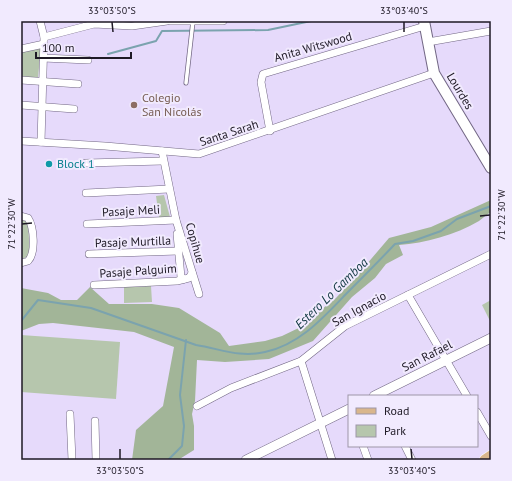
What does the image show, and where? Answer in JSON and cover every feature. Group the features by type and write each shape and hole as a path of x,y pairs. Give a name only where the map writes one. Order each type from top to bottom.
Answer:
{"main road":[{"name":"Lourdes","path":"425,24 434,73 491,168"},
{"path":"485,460 491,456"}],"street":[{"path":"40,21 44,40 41,142"},
{"path":"21,49 102,21"},
{"path":"94,24 132,26 168,21 224,21"},
{"name":"Anita Witswood","path":"270,131 261,82 263,74 425,24"},
{"path":"428,42 491,31"},
{"path":"43,58 88,60"},
{"name":"Santa Sarah","path":"21,141 199,154 270,131 434,73"},
{"path":"21,80 78,84"},
{"path":"21,105 74,109"},
{"name":"Copihue","path":"162,151 176,220 192,273 189,278 184,278 180,275 176,220"},
{"path":"86,163 163,161"},
{"path":"86,193 169,189"},
{"path":"21,216 28,218 31,223 33,253 28,261 21,263"},
{"name":"Pasaje Meli","path":"87,224 176,220"},
{"name":"Pasaje Murtilla","path":"89,254 178,251"},
{"name":"San Ignacio","path":"197,406 231,388 301,361 308,357 345,326 491,254"},
{"path":"192,273 198,294"},
{"name":"Pasaje Palguim","path":"94,285 177,281 184,278"},
{"path":"408,295 466,395"},
{"name":"San Rafael","path":"376,395 491,338"},
{"path":"301,361 332,460"},
{"path":"246,460 265,456 321,423 348,410"},
{"path":"70,414 72,460"},
{"path":"478,414 491,436"},
{"path":"95,421 96,460"},
{"path":"363,447 368,460"},
{"path":"405,447 412,460"}],"lane":[{"path":"186,84 193,21"}],"green space":[{"path":"41,47 38,78 21,78 21,51"},
{"path":"164,195 170,217 159,217 156,196"},
{"path":"491,200 491,212 470,226 440,238 399,245 403,255 386,264 375,278 352,297 313,341 269,359 225,362 197,360 195,401 192,414 194,426 194,450 178,460 132,460 136,430 163,406 174,347 134,332 53,323 39,324 21,331 21,288 48,293 61,300 77,300 90,287 109,304 152,304 179,308 220,333 229,346 265,341 282,336 309,323 312,317 336,298 389,238 431,227"},
{"path":"21,219 28,222 30,255 21,260"},
{"path":"151,286 152,302 124,303 124,287"},
{"path":"491,300 491,323 482,305"},
{"path":"21,335 120,342 116,399 21,392"}],"waterway":[{"path":"108,54 156,41 162,31 268,30 311,21"},
{"path":"320,21 345,21"},
{"name":"Estero Lo Gamboa","path":"21,321 38,300 91,308 196,345 247,354 265,352 289,343 310,329 395,244 413,241 441,231 457,219 491,206"},
{"path":"168,460 182,446 184,426 180,395 186,340"}],"place":[{"name":"Colegio San Nicolás","path":"134,105"},
{"name":"Block 1","path":"49,164"}]}
